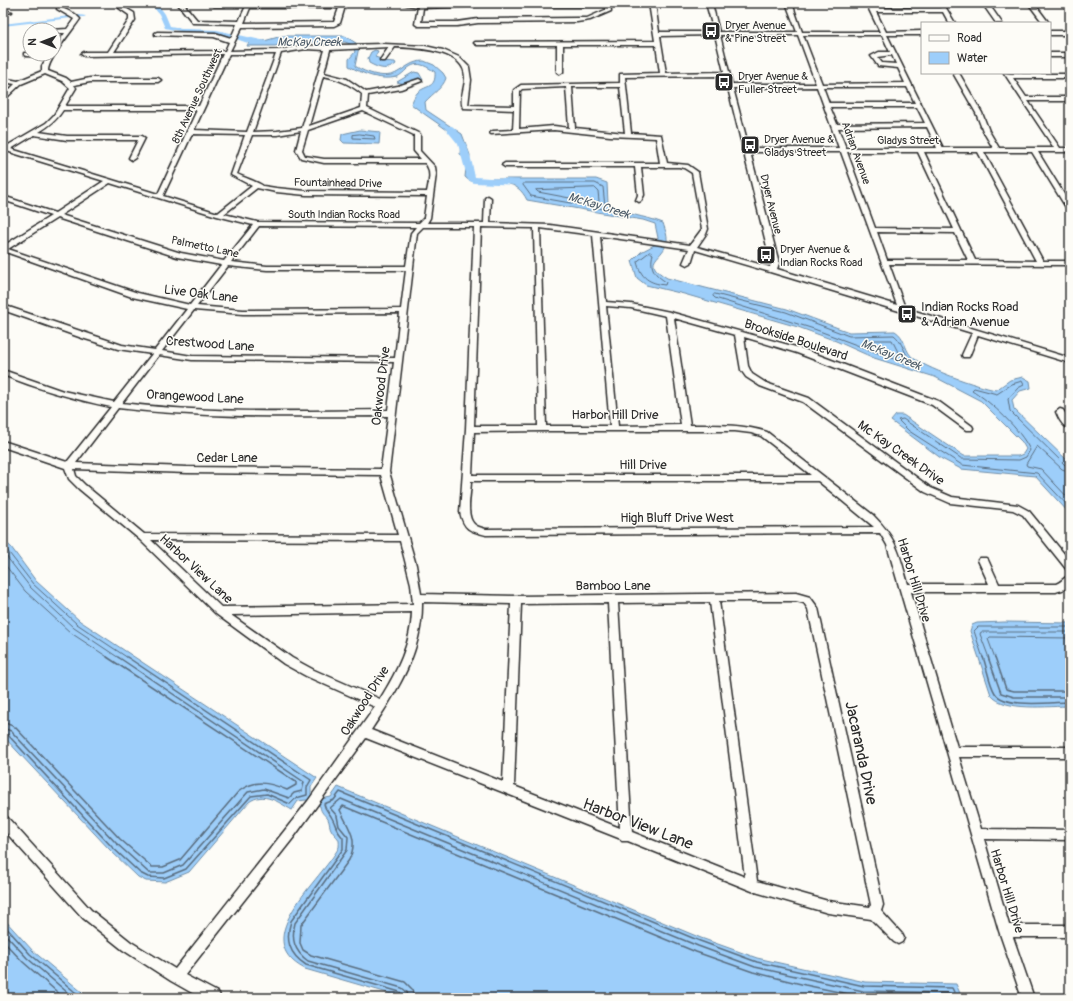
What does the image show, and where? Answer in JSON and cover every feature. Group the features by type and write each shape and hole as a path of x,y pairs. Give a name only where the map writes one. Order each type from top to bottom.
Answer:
{"street":[{"path":"62,3 60,6 61,11 74,15 76,18 76,22 62,40"},
{"path":"180,3 195,22 241,24 334,24 336,23 343,4 214,4"},
{"path":"400,3 456,7 481,4 607,4 608,12 588,19 478,21 457,24 418,24 423,5"},
{"path":"652,3 663,74"},
{"name":"Dryer Avenue","path":"710,3 775,263 774,270"},
{"name":"Adrian Avenue","path":"789,3 886,262 902,310"},
{"path":"869,3 898,66 941,150"},
{"path":"940,3 951,22"},
{"path":"985,3 998,22"},
{"path":"1031,3 1045,22"},
{"name":"8th Avenue Southwest","path":"160,196 250,4"},
{"path":"110,54 132,20 132,14 122,8"},
{"path":"872,10 944,10"},
{"path":"62,31 69,31"},
{"path":"1051,32 1070,33"},
{"path":"656,34 921,33"},
{"path":"157,34 215,35 233,40"},
{"path":"477,43 658,43"},
{"path":"560,44 560,72"},
{"path":"440,50 450,45"},
{"path":"383,60 393,46"},
{"path":"84,54 280,52 295,48 411,46 440,50 454,56 466,68 468,78 465,106"},
{"path":"328,48 299,150 303,156 314,160 427,161"},
{"name":"Fountainhead Drive","path":"280,52 234,175 241,179 294,193 431,194"},
{"path":"892,53 874,56 880,65 898,66"},
{"path":"1051,55 1070,55"},
{"path":"45,72 45,66 47,62"},
{"path":"3,99 19,83 45,72 63,78 71,84 73,88 62,108 52,120 35,133 5,149"},
{"path":"191,132 290,131 305,129 364,109 365,94 361,89 329,75 321,74"},
{"path":"628,135 622,75 728,74"},
{"path":"957,74 979,113 986,131 997,150"},
{"path":"1008,74 1070,76"},
{"path":"1008,74 1058,150"},
{"path":"3,80 19,83"},
{"path":"71,84 90,80 158,80"},
{"path":"365,94 399,88 419,81"},
{"path":"570,85 572,129"},
{"path":"516,131 518,90 521,87 622,85"},
{"path":"731,86 909,85"},
{"path":"1024,99 1070,99"},
{"path":"827,105 919,105"},
{"path":"457,106 517,108"},
{"path":"62,108 202,108"},
{"name":"Oakwood Drive","path":"176,977 324,789 364,732 382,705 402,670 412,644 417,623 417,586 390,495 385,472 414,233 427,218 433,174 427,161 417,151 417,134 364,109"},
{"path":"835,126 928,125"},
{"path":"493,133 536,129 572,129 628,135 659,136 664,165"},
{"path":"35,133 67,138 142,138 132,158"},
{"name":"South Indian Rocks Road","path":"5,149 108,181 257,224 537,226 694,248 774,270 1070,361"},
{"name":"Gladys Street","path":"747,150 1070,150"},
{"path":"920,150 973,263"},
{"path":"980,150 1041,263"},
{"path":"1034,150 1070,209"},
{"path":"505,165 686,166 695,172 705,229 687,263"},
{"path":"638,165 641,195 639,200"},
{"path":"3,249 108,181"},
{"path":"219,214 258,184"},
{"name":"Palmetto Lane","path":"3,198 180,255 226,264 267,268 410,268"},
{"path":"467,478 483,225 488,198"},
{"path":"3,444 69,466 257,224"},
{"path":"537,226 542,429"},
{"path":"874,230 959,231"},
{"path":"596,234 604,304 614,428"},
{"name":"Live Oak Lane","path":"3,249 135,295 192,308 243,312 404,311"},
{"path":"886,262 1070,263"},
{"name":"Brookside Boulevard","path":"604,304 631,306 670,314 800,351 935,403 968,428"},
{"name":"Crestwood Lane","path":"3,307 121,347 192,358 226,360 398,360"},
{"path":"670,314 686,428"},
{"path":"966,355 976,332"},
{"name":"Mc Kay Creek Drive","path":"739,333 746,371 751,379 761,385 793,394 806,400 928,490 940,496 950,500 1015,507 1026,513 1070,568"},
{"name":"Orangewood Lane","path":"3,372 57,392 117,405 151,409 198,413 391,413"},
{"path":"1060,412 1070,426"},
{"name":"Harbor Hill Drive","path":"470,429 735,428 752,430 764,434 870,517 883,530 892,545 976,834 1005,930 1028,998"},
{"name":"Cedar Lane","path":"69,466 187,470 385,472"},
{"name":"Harbor View Lane","path":"69,466 72,477 82,487 142,538 219,611 288,661 310,673 382,705"},
{"name":"Hill Drive","path":"467,478 820,478"},
{"name":"High Bluff Drive West","path":"467,478 465,512 467,521 472,528 486,532 883,530"},
{"path":"142,538 403,538"},
{"path":"983,560 995,587"},
{"path":"904,588 1056,588 1065,585 1070,579"},
{"name":"Bamboo Lane","path":"219,611 418,603 613,598 796,597 808,600"},
{"path":"613,598 626,837"},
{"path":"714,598 752,885"},
{"path":"508,789 516,600"},
{"name":"Jacaranda Drive","path":"808,600 813,608 877,904 874,913"},
{"name":"Harbor View Lane","path":"364,732 626,837 752,885 805,901 863,913 874,913"},
{"path":"952,752 1070,752"},
{"path":"3,821 87,914 127,946 176,977 214,998"},
{"path":"976,834 1070,835"},
{"path":"874,913 898,938"},
{"path":"1005,930 1070,930"}],"water":[{"path":"282,36 345,36 359,45 353,45 345,42 289,42 275,46 247,46 250,40 264,41"},
{"path":"353,47 359,47 355,66 376,75 393,74 413,63 420,61 434,65 443,73 446,78 445,82 425,102 426,110 462,134 470,155 469,168 471,176 477,179 502,179 502,181 477,182 468,180 465,177 467,158 460,154 461,141 411,104 418,92 432,84 435,77 435,72 418,64 411,66 397,77 384,78 372,76 349,66 349,59 355,52"},
{"path":"375,50 378,51 375,57 381,59 380,61 395,62 396,64 390,68 383,68 369,63 368,58 371,52"},
{"path":"414,72 419,73 423,80 419,79 408,85 397,82"},
{"path":"360,130 380,132 379,144 344,143 341,140 342,134"},
{"path":"504,179 596,179 607,183 608,203 628,213 663,223 667,242 664,250 654,264 659,273 667,278 787,309 849,332 895,331 903,339 911,356 917,361 965,381 988,388 996,390 1010,380 1023,377 1030,381 1031,388 1020,391 1012,400 1014,409 1070,463 1070,514 1035,476 961,469 942,459 891,421 896,415 903,415 964,456 1018,456 1023,454 1026,449 1022,442 981,401 935,377 874,358 836,341 798,327 684,294 646,285 637,278 632,261 641,252 656,244 658,238 655,224 643,220 527,200 521,191 512,185 505,183"},
{"path":"3,540 11,547 36,581 80,621 317,778 311,787 311,794 321,799 331,797 338,787 701,938 757,958 865,982 956,984 962,998 405,998 305,969 289,956 283,942 285,926 294,909 339,847 339,839 331,830 328,819 322,812 320,806 306,800 298,801 292,810 271,799 260,797 255,799 249,802 189,872 165,882 146,881 138,877 110,850 3,736"},
{"path":"977,623 1070,623 1070,706 1016,706 1006,704 997,700 991,695 970,631 972,625"},
{"path":"3,918 33,951 89,998 3,998"}],"waterway":[{"name":"McKay Creek","path":"153,3 162,14 167,27 187,31 217,32 247,40 266,42"},
{"path":"79,16 84,16"},
{"path":"3,25 70,17"},
{"name":"McKay Creek","path":"449,128 459,137 471,178 474,180 519,183"}],"place":[{"name":"Dryer Avenue & Pine Street","path":"711,31"},
{"name":"Dryer Avenue & Fuller Street","path":"724,82"},
{"name":"Dryer Avenue & Gladys Street","path":"750,145"},
{"name":"Dryer Avenue & Indian Rocks Road","path":"766,255"},
{"name":"Indian Rocks Road & Adrian Avenue","path":"907,314"}]}
